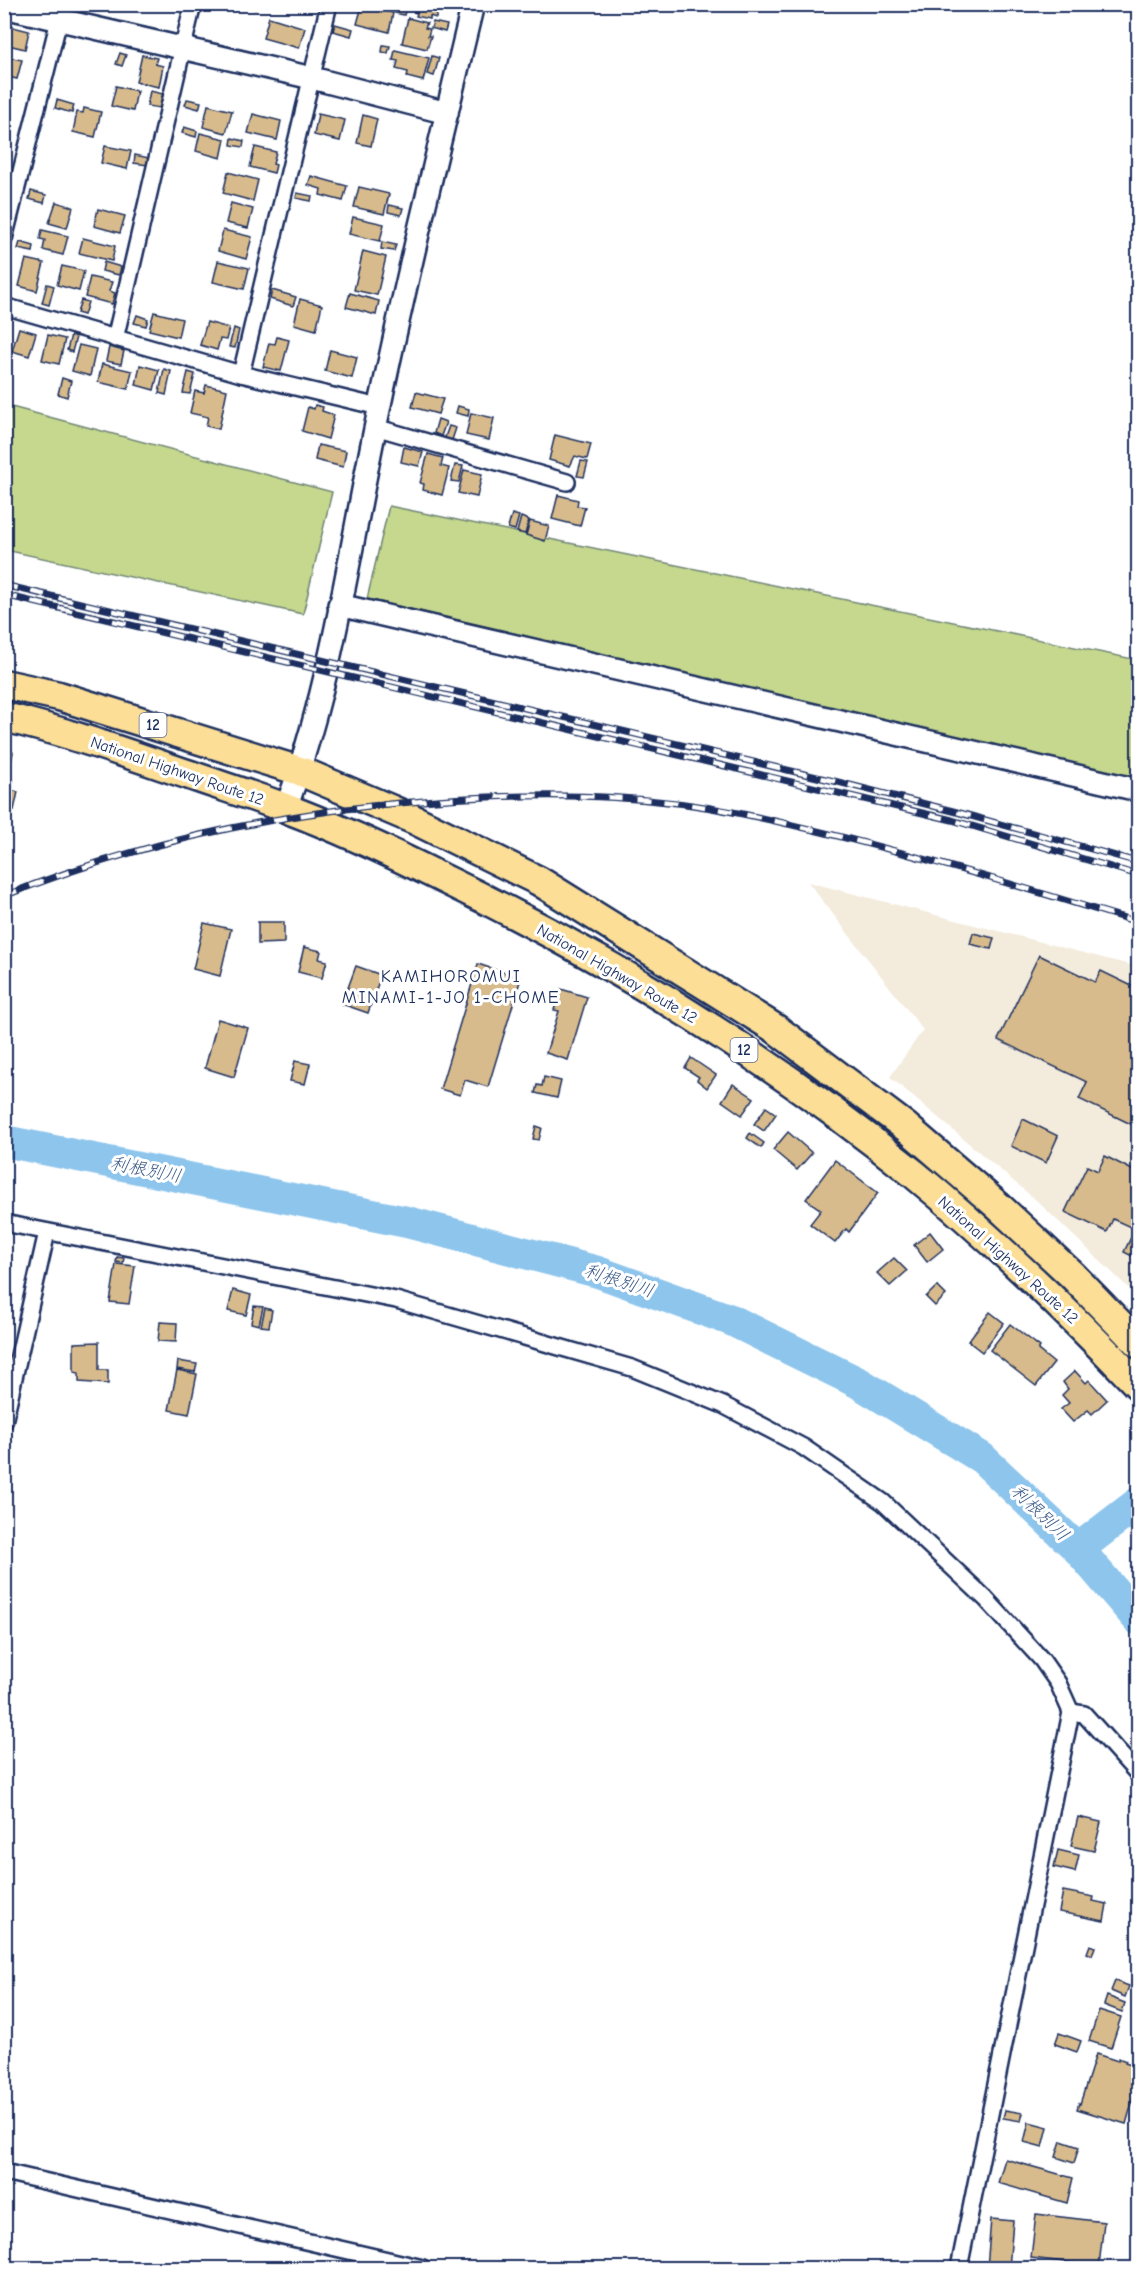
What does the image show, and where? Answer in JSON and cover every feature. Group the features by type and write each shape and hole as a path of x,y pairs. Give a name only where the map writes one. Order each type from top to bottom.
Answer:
{"highway":[{"name":"National Highway Route 12","path":"4,684 59,696 300,771 413,819 539,881 776,1029 906,1127 1072,1275 1138,1343"},
{"name":"National Highway Route 12","path":"4,717 53,729 286,808 383,849 500,906 602,962 739,1046 826,1107 914,1175 1007,1255 1138,1385"}],"street":[{"path":"115,339 193,4"},
{"path":"241,374 329,4"},
{"path":"286,808 300,771 326,669 377,417 473,4"},
{"path":"4,7 61,12 183,48 447,113"},
{"path":"4,239 61,12"},
{"path":"4,306 241,374 377,417 567,482"},
{"path":"339,605 1138,790"},
{"path":"4,1223 396,1300 632,1368 723,1405 803,1447 883,1503 986,1599 1042,1660 1058,1683 1071,1712 959,2268"},
{"path":"4,1422 47,1232"},
{"path":"1071,1712 1084,1714 1138,1774"},
{"path":"4,2172 423,2268"}],"shaded area":[{"path":"808,882 1138,967 1138,1297 1036,1200 890,1077 923,1030"}],"green space":[{"path":"4,405 332,492 303,614 5,550"},
{"path":"389,506 1138,660 1138,779 367,599"}],"building":[{"path":"238,4 256,4 255,9"},
{"path":"410,4 439,4 436,18 416,16 417,13 409,10"},
{"path":"362,6 393,13 389,32 357,24"},
{"path":"396,6 406,8 404,15 395,13"},
{"path":"269,17 305,28 299,48 263,38"},
{"path":"408,18 427,23 425,28 430,29 428,36 431,36 427,49 402,43"},
{"path":"433,22 447,25 445,32 431,28"},
{"path":"335,24 353,29 351,36 333,31"},
{"path":"5,25 29,31 25,49 4,44"},
{"path":"383,45 390,46 388,53 382,52"},
{"path":"395,50 429,58 423,81 407,77 408,72 396,69 398,61 393,60"},
{"path":"120,53 126,55 122,66 116,64"},
{"path":"142,55 157,58 155,64 163,66 159,87 136,82"},
{"path":"4,56 22,60 17,79 4,76"},
{"path":"432,56 439,58 434,76 427,74"},
{"path":"116,86 137,91 133,111 111,106"},
{"path":"150,91 163,94 160,108 147,106"},
{"path":"187,99 201,102 199,109 185,105"},
{"path":"57,100 74,105 72,113 55,108"},
{"path":"208,105 232,111 226,133 203,127"},
{"path":"84,108 101,112 95,137 73,132 77,112 83,113"},
{"path":"253,114 281,121 277,140 248,133"},
{"path":"318,114 345,120 340,141 314,135"},
{"path":"363,115 377,119 371,146 357,143"},
{"path":"184,127 197,131 196,137 182,133"},
{"path":"200,133 225,139 221,158 196,151"},
{"path":"232,138 244,141 243,147 231,145"},
{"path":"105,146 131,151 127,169 101,163"},
{"path":"255,147 276,152 273,164 276,165 274,173 250,167"},
{"path":"135,155 149,158 148,165 134,163"},
{"path":"228,172 258,180 253,201 223,193"},
{"path":"311,176 347,186 343,201 320,195 321,189 308,185"},
{"path":"359,187 389,194 384,214 354,207"},
{"path":"31,191 46,195 44,203 29,199"},
{"path":"297,193 312,196 311,201 296,198"},
{"path":"56,202 73,207 67,228 49,223"},
{"path":"231,203 253,209 248,228 226,223"},
{"path":"389,205 403,208 401,215 388,212"},
{"path":"98,209 125,216 120,233 94,226"},
{"path":"353,217 384,224 380,241 349,234"},
{"path":"42,230 68,236 63,255 43,250 45,240 40,239"},
{"path":"223,230 252,237 246,259 218,251"},
{"path":"83,238 115,246 112,261 79,253"},
{"path":"20,242 34,246 33,252 18,249"},
{"path":"382,242 396,245 394,251 381,249"},
{"path":"363,251 386,257 377,295 354,290"},
{"path":"26,259 44,263 37,291 19,286"},
{"path":"218,261 249,268 244,289 213,282"},
{"path":"104,262 121,267 119,275 102,271"},
{"path":"62,266 84,271 79,291 57,285"},
{"path":"90,277 112,282 109,291 115,293 112,304 85,297"},
{"path":"47,284 54,286 49,305 42,303"},
{"path":"272,290 296,297 293,306 270,299"},
{"path":"350,293 379,301 376,315 346,307"},
{"path":"300,299 322,305 316,330 294,324"},
{"path":"81,300 88,302 84,315 77,313"},
{"path":"154,312 182,319 178,337 149,330"},
{"path":"137,315 148,319 146,326 134,323"},
{"path":"207,322 229,328 226,340 220,339 217,350 200,345"},
{"path":"19,328 36,333 29,356 12,351"},
{"path":"234,328 239,330 235,348 229,347"},
{"path":"48,335 65,339 59,364 42,360"},
{"path":"71,335 76,337 72,352 67,350"},
{"path":"277,337 289,340 281,371 263,367 269,343 275,344"},
{"path":"79,345 96,349 90,376 72,371"},
{"path":"109,347 124,351 121,364 106,361"},
{"path":"330,350 357,357 352,378 325,371"},
{"path":"102,364 132,371 128,389 98,382"},
{"path":"140,365 159,370 154,390 136,385"},
{"path":"164,369 171,371 166,395 159,393"},
{"path":"188,372 195,374 190,394 183,393"},
{"path":"62,378 71,381 67,397 58,394"},
{"path":"206,385 227,390 219,429 206,426 208,417 190,413 195,391 204,393"},
{"path":"416,392 443,399 438,414 412,407"},
{"path":"315,405 323,407 322,411 334,415 328,439 302,431 308,407 314,409"},
{"path":"458,406 469,409 468,416 456,413"},
{"path":"471,413 494,418 489,440 466,435"},
{"path":"438,419 446,422 441,436 434,433"},
{"path":"449,426 456,428 451,443 444,440"},
{"path":"555,435 591,444 587,459 575,456 570,466 549,460"},
{"path":"318,445 346,451 343,467 315,460"},
{"path":"404,447 423,452 419,466 401,462"},
{"path":"428,454 443,458 441,466 449,468 442,495 423,490 424,484 420,483"},
{"path":"581,461 588,462 584,477 577,476"},
{"path":"455,465 463,466 459,482 451,481"},
{"path":"464,470 482,474 477,497 458,493"},
{"path":"558,495 578,500 577,506 585,507 580,526 552,519"},
{"path":"512,514 519,516 515,530 508,528"},
{"path":"521,517 529,520 525,534 517,532"},
{"path":"530,521 549,526 545,541 526,535"},
{"path":"4,750 13,752 11,762 6,761 5,766"},
{"path":"4,778 13,780 11,790 18,792 14,810 4,808"},
{"path":"258,922 284,922 284,943 258,944"},
{"path":"204,923 231,929 220,976 193,969"},
{"path":"973,933 994,938 991,949 970,944"},
{"path":"304,947 321,951 319,959 327,961 322,978 298,972"},
{"path":"1039,955 1095,982 1101,971 1138,989 1137,1127 1079,1099 1087,1082 998,1040"},
{"path":"478,964 521,978 488,1087 465,1080 460,1095 440,1089"},
{"path":"356,966 381,975 368,1013 342,1004"},
{"path":"561,989 587,997 568,1060 546,1053 559,1011 554,1010"},
{"path":"218,1019 248,1028 234,1077 205,1068"},
{"path":"691,1058 716,1075 707,1088 697,1080 699,1077 685,1068"},
{"path":"295,1061 310,1064 305,1084 290,1081"},
{"path":"544,1077 561,1081 557,1098 535,1093 537,1085 542,1086"},
{"path":"733,1084 754,1098 742,1115 722,1101"},
{"path":"766,1107 776,1114 764,1131 754,1124"},
{"path":"1023,1119 1058,1136 1046,1163 1011,1146"},
{"path":"536,1126 542,1128 539,1140 533,1139"},
{"path":"788,1132 812,1153 797,1170 773,1150"},
{"path":"750,1133 764,1143 761,1148 747,1138"},
{"path":"1105,1156 1138,1173 1138,1259 1124,1252 1135,1229 1113,1219 1107,1232 1065,1212 1087,1166 1098,1171"},
{"path":"835,1160 878,1193 849,1232 846,1229 835,1243 810,1224 821,1210 806,1199"},
{"path":"930,1232 943,1249 927,1262 914,1245"},
{"path":"117,1257 124,1258 123,1263 116,1262"},
{"path":"894,1258 907,1271 890,1286 877,1273"},
{"path":"116,1264 135,1266 129,1304 110,1302"},
{"path":"937,1286 946,1295 935,1306 926,1297"},
{"path":"233,1290 251,1295 246,1315 228,1311"},
{"path":"254,1306 263,1307 259,1325 251,1323"},
{"path":"265,1308 272,1310 269,1327 261,1326"},
{"path":"990,1312 1004,1323 982,1352 968,1341"},
{"path":"160,1322 177,1323 176,1342 158,1341"},
{"path":"1010,1324 1040,1347 1038,1350 1054,1363 1036,1386 990,1350"},
{"path":"99,1342 99,1370 108,1370 108,1384 79,1382 79,1373 74,1372 74,1343"},
{"path":"178,1361 197,1364 195,1372 177,1369"},
{"path":"177,1370 197,1374 189,1414 169,1410"},
{"path":"1075,1371 1086,1383 1089,1380 1107,1400 1092,1414 1088,1410 1073,1422 1061,1409 1069,1403 1062,1395 1068,1389 1063,1382"},
{"path":"1078,1817 1101,1822 1094,1851 1071,1846"},
{"path":"1058,1850 1079,1855 1075,1872 1054,1867"},
{"path":"1063,1891 1094,1897 1093,1901 1107,1904 1104,1921 1059,1912"},
{"path":"1090,1945 1095,1947 1092,1955 1087,1953"},
{"path":"1115,1981 1129,1986 1125,1997 1111,1991"},
{"path":"1107,1996 1125,2003 1122,2012 1104,2005"},
{"path":"1099,2010 1121,2017 1111,2048 1089,2041"},
{"path":"1059,2033 1081,2041 1077,2052 1055,2044"},
{"path":"1096,2054 1118,2061 1118,2058 1138,2067 1138,2082 1126,2124 1077,2109"},
{"path":"1005,2110 1023,2113 1021,2121 1003,2118"},
{"path":"1029,2122 1048,2127 1043,2147 1024,2142"},
{"path":"1061,2141 1079,2147 1074,2163 1056,2157"},
{"path":"1005,2159 1073,2178 1067,2203 998,2183"},
{"path":"1036,2214 1104,2222 1099,2266 1031,2258"},
{"path":"991,2219 1013,2221 1009,2268 987,2268"}],"waterway":[{"name":"利根別川","path":"4,1141 407,1222 598,1272 731,1320 859,1383 982,1458 1078,1549 1138,1619"},
{"path":"1078,1549 1138,1503"}],"railway":[{"path":"4,585 834,781 1138,862"},
{"path":"4,595 952,820 1138,875"},
{"path":"4,896 122,855 182,839 303,815 426,801 488,797 582,796 707,807 789,824 940,863 1138,922"}],"district":[{"name":"KAMIHOROMUI MINAMI-1-JO 1-CHOME","path":"451,986"}]}
